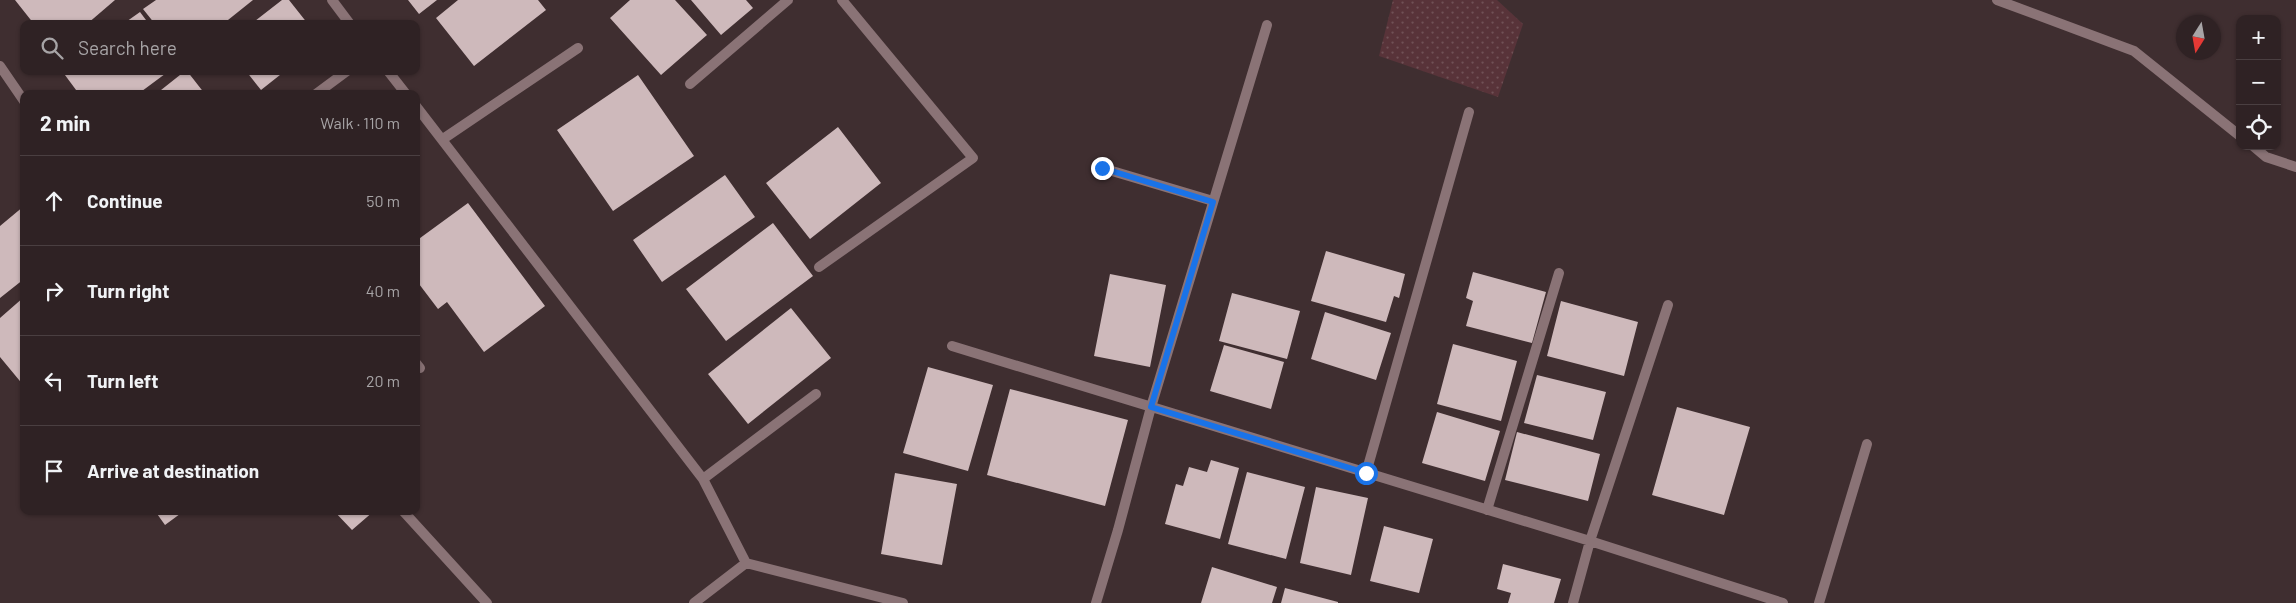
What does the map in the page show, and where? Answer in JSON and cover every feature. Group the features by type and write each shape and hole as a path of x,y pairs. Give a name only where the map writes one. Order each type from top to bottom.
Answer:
{"street":[{"path":"332,0 347,20"},
{"path":"690,84 788,0"},
{"path":"819,267 973,158 842,0"},
{"path":"1997,0 2134,51 2236,133"},
{"path":"1096,603 1151,407 1266,24"},
{"path":"443,139 578,48"},
{"path":"0,66 20,95"},
{"path":"321,90 341,75"},
{"path":"391,75 403,90"},
{"path":"420,111 704,479 746,563 903,603"},
{"path":"1366,473 1469,112"},
{"path":"2258,150 2266,157 2296,167"},
{"path":"1102,168 1213,202"},
{"path":"1487,510 1559,273"},
{"path":"1573,603 1590,541 1668,305"},
{"path":"952,346 1590,541 1783,603"},
{"path":"704,479 816,394"},
{"path":"1818,603 1867,444"},
{"path":"407,515 487,603"},
{"path":"694,603 746,563"}],"shaded area":[{"path":"1393,0 1497,0 1523,24 1498,97 1379,56"}],"building":[{"path":"15,0 115,0 92,20 31,20"},
{"path":"156,0 253,0 228,20 152,20 143,9"},
{"path":"282,0 289,0 305,20 256,20"},
{"path":"408,0 437,0 419,14"},
{"path":"458,0 538,0 546,10 474,66 436,18"},
{"path":"630,0 675,0 707,35 661,75 610,18"},
{"path":"691,0 746,0 753,8 721,35"},
{"path":"140,12 146,20 129,20"},
{"path":"65,75 164,75 143,90 76,90"},
{"path":"180,75 190,75 202,90 161,90"},
{"path":"249,75 280,75 261,90"},
{"path":"638,75 694,156 613,211 557,130"},
{"path":"838,127 881,183 810,239 766,183"},
{"path":"725,175 755,217 662,282 633,240"},
{"path":"468,203 545,306 484,352 447,302 438,309 420,285 420,238"},
{"path":"20,209 20,282 0,298 0,226"},
{"path":"773,223 813,276 726,341 686,289"},
{"path":"1326,251 1405,274 1399,298 1394,296 1386,322 1311,301"},
{"path":"1473,272 1546,292 1532,343 1466,326 1473,301 1466,298"},
{"path":"1110,274 1166,285 1150,367 1094,356"},
{"path":"1232,293 1300,311 1287,359 1219,341"},
{"path":"20,300 20,381 0,357 0,318"},
{"path":"1561,301 1638,322 1624,376 1547,356"},
{"path":"791,308 831,358 748,424 708,374"},
{"path":"1325,312 1391,333 1376,380 1311,359"},
{"path":"1453,344 1517,361 1501,421 1437,404"},
{"path":"1224,345 1284,362 1271,409 1210,391"},
{"path":"928,367 993,385 968,471 903,453"},
{"path":"1537,375 1606,392 1593,440 1524,423"},
{"path":"1010,389 1128,420 1105,506 987,475"},
{"path":"1677,407 1750,427 1724,515 1652,495"},
{"path":"1437,412 1500,431 1485,481 1422,463"},
{"path":"1517,432 1600,454 1588,501 1505,480"},
{"path":"1211,460 1239,468 1220,539 1165,524 1176,484 1183,486 1189,467 1207,472"},
{"path":"1247,472 1305,487 1286,559 1228,544"},
{"path":"895,473 957,484 942,565 881,554"},
{"path":"1316,487 1368,498 1351,575 1300,563"},
{"path":"158,515 179,515 165,525"},
{"path":"338,515 369,515 352,530"},
{"path":"1384,526 1433,539 1419,593 1370,581"},
{"path":"1503,564 1561,579 1554,603 1508,603 1511,593 1497,589"},
{"path":"1212,567 1277,587 1272,603 1201,603"},
{"path":"1285,588 1338,602 1338,603 1281,603"}],"route":[{"path":"1102,168 1213,202 1151,407 1366,473"}]}
